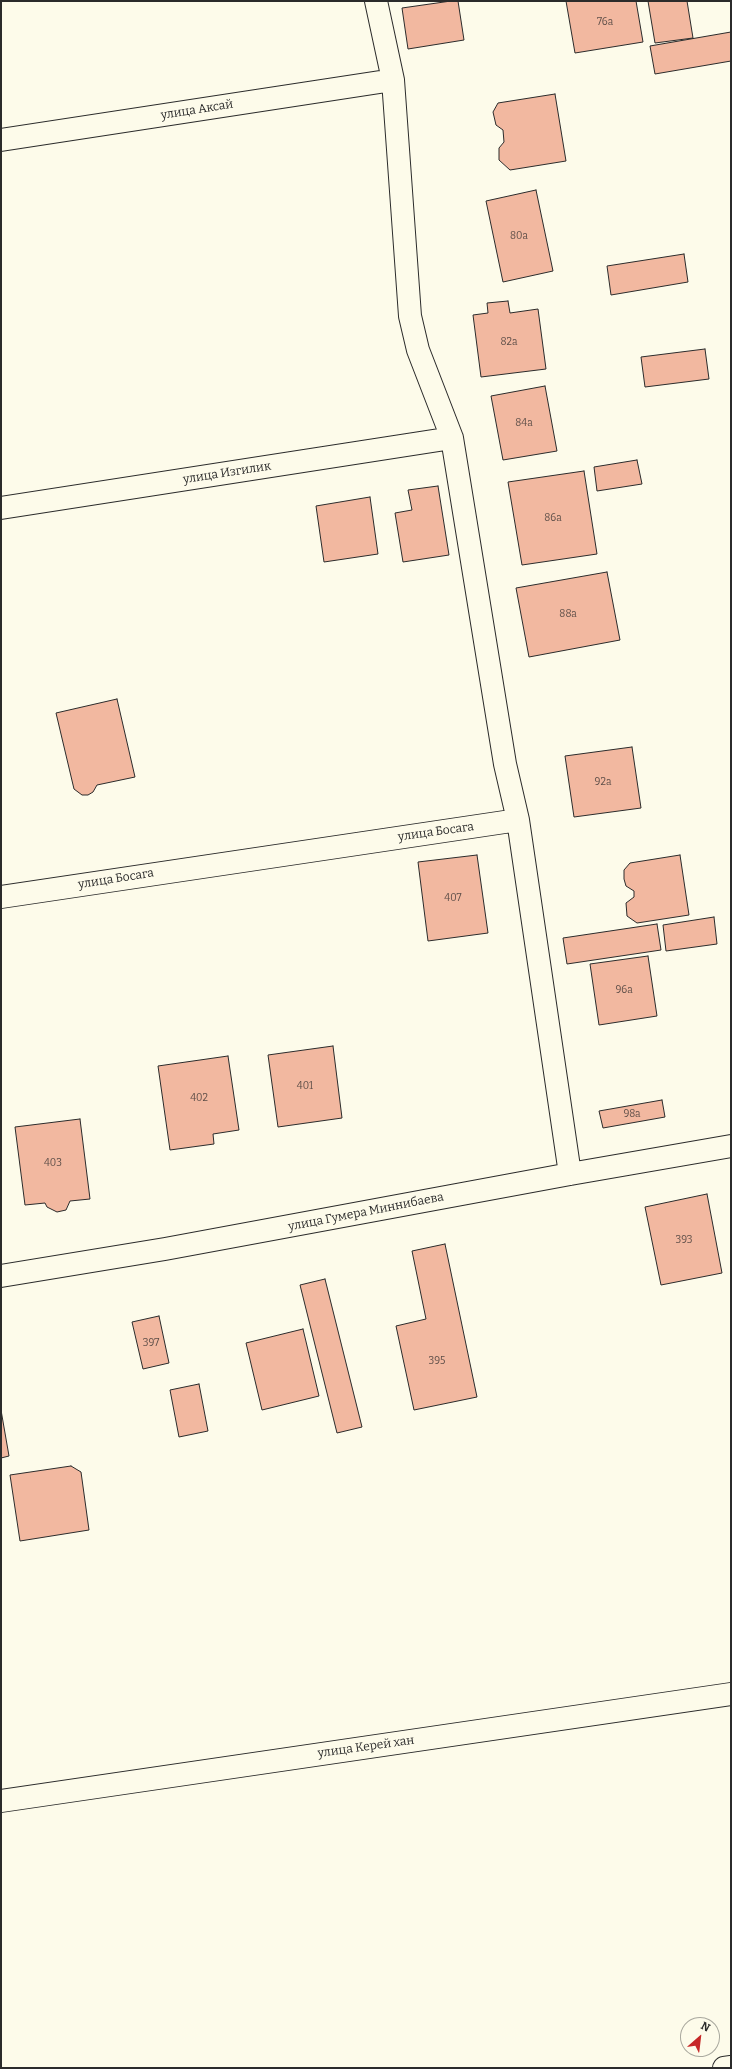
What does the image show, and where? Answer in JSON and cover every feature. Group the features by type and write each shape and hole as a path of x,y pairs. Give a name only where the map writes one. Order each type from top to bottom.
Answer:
{"street":[{"path":"376,1 393,80 410,316 418,350 452,438 505,764 518,820 570,1174"},
{"name":"улица Аксай","path":"1,140 393,80"},
{"name":"улица Изгилик","path":"1,508 452,438"},
{"name":"улица Босага","path":"1,897 518,820"},
{"name":"улица Гумера Миннибаева","path":"1,1276 164,1249 570,1174 731,1146"},
{"name":"улица Керей хан","path":"1,1801 731,1694"},
{"path":"724,2068 731,2067"}],"building":[{"path":"458,1 464,40 408,49 402,8"},
{"path":"566,1 636,1 643,42 575,53"},
{"path":"648,1 687,1 693,38 655,43"},
{"path":"731,32 731,61 655,74 650,46"},
{"path":"555,94 566,161 510,170 499,160 499,148 504,142 503,130 496,125 493,112 498,103"},
{"path":"536,190 553,271 503,282 486,201"},
{"path":"684,254 688,282 611,295 607,266"},
{"path":"508,301 510,313 538,309 546,369 481,377 473,315 488,313 487,303"},
{"path":"705,349 709,379 645,387 641,357"},
{"path":"545,386 557,451 503,460 491,396"},
{"path":"637,460 642,484 597,491 594,467"},
{"path":"584,471 597,554 522,565 508,482"},
{"path":"438,486 449,555 403,562 395,513 412,510 408,490"},
{"path":"370,497 378,554 324,562 316,506"},
{"path":"607,572 620,640 529,657 516,588"},
{"path":"117,699 135,777 97,785 93,792 88,795 82,795 74,789 56,713"},
{"path":"632,747 641,808 574,817 565,756"},
{"path":"477,855 488,933 428,941 418,862"},
{"path":"680,855 689,915 637,923 627,916 626,903 634,897 634,891 626,886 624,879 624,870 630,863"},
{"path":"714,917 717,944 666,951 663,925"},
{"path":"657,924 661,950 567,964 563,938"},
{"path":"648,956 657,1016 599,1025 590,964"},
{"path":"333,1046 342,1118 278,1127 268,1055"},
{"path":"228,1056 239,1130 213,1134 214,1144 170,1150 158,1066"},
{"path":"662,1100 665,1117 603,1128 599,1111"},
{"path":"80,1119 90,1199 70,1201 66,1210 57,1212 47,1207 45,1203 25,1205 15,1127"},
{"path":"707,1194 722,1273 661,1285 645,1207"},
{"path":"445,1244 477,1397 414,1410 396,1326 426,1319 412,1251"},
{"path":"325,1279 362,1427 337,1433 300,1285"},
{"path":"159,1316 169,1363 143,1369 132,1322"},
{"path":"303,1329 319,1396 262,1410 246,1343"},
{"path":"199,1384 208,1431 179,1437 170,1390"},
{"path":"1,1410 9,1456 1,1458"},
{"path":"71,1466 81,1472 89,1530 20,1541 10,1475"}]}
